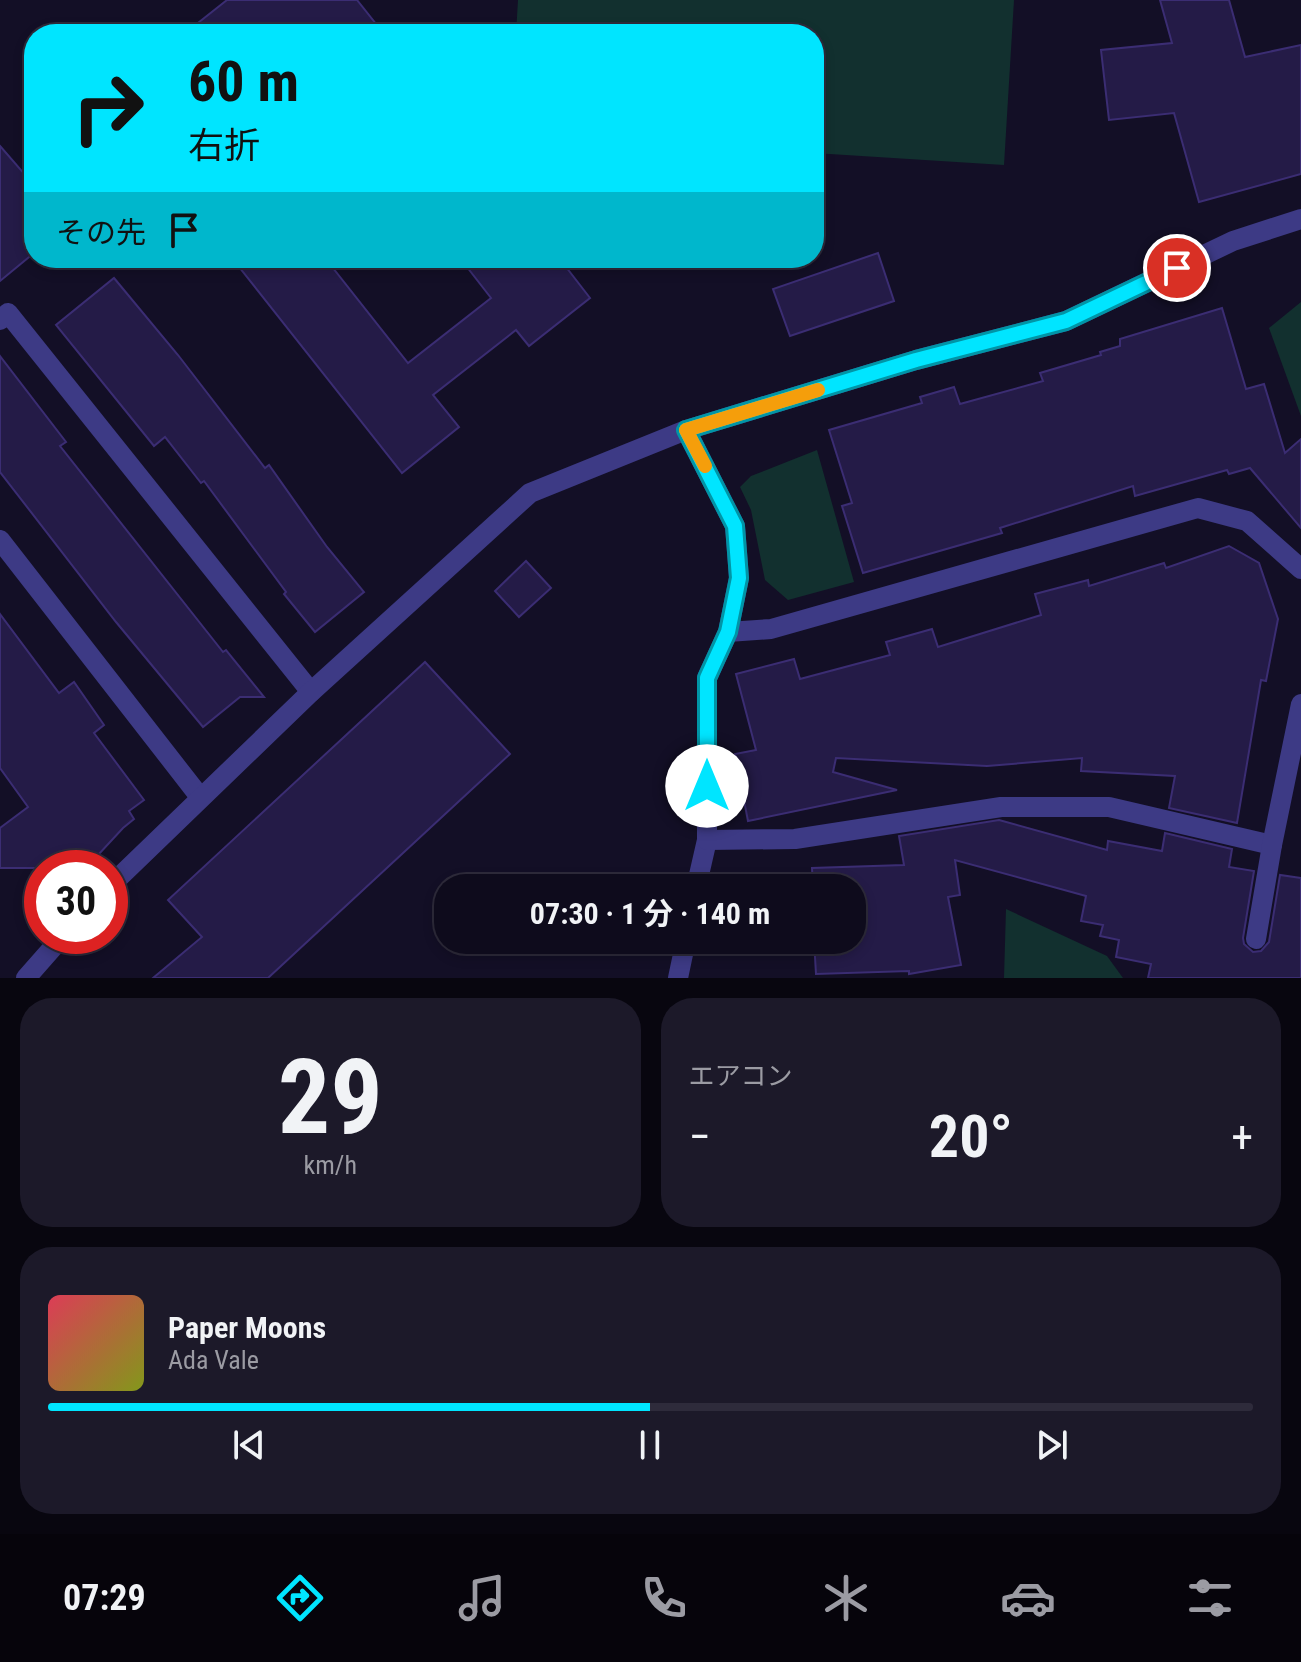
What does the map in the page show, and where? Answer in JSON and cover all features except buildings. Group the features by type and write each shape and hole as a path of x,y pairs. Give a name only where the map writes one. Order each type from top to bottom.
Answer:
{"street":[{"path":"128,868 311,692 530,493 686,430 916,360 1066,321 1233,241 1301,219"},
{"path":"0,320 8,313 311,692"},
{"path":"686,430 735,526 739,578 728,632 707,678 707,840 699,874"},
{"path":"728,632 771,629 1198,508 1247,521 1301,569"},
{"path":"0,540 200,797"},
{"path":"1256,939 1301,704"},
{"path":"707,840 795,839 1001,807 1109,807 1272,845"},
{"path":"26,978 47,954"},
{"path":"678,978 683,954"}],"green space":[{"path":"518,0 1014,0 1004,165 824,154 824,24 517,24"},
{"path":"1301,302 1301,416 1269,328"},
{"path":"817,450 854,582 788,600 765,580 751,510 740,487 751,476"},
{"path":"1006,909 1107,956 1123,978 1004,978"}],"slow traffic":[{"path":"705,466 686,430 818,390"}],"route":[{"path":"707,786 707,678 728,632 739,578 735,526 686,430 916,360 1066,321 1177,268"}]}
